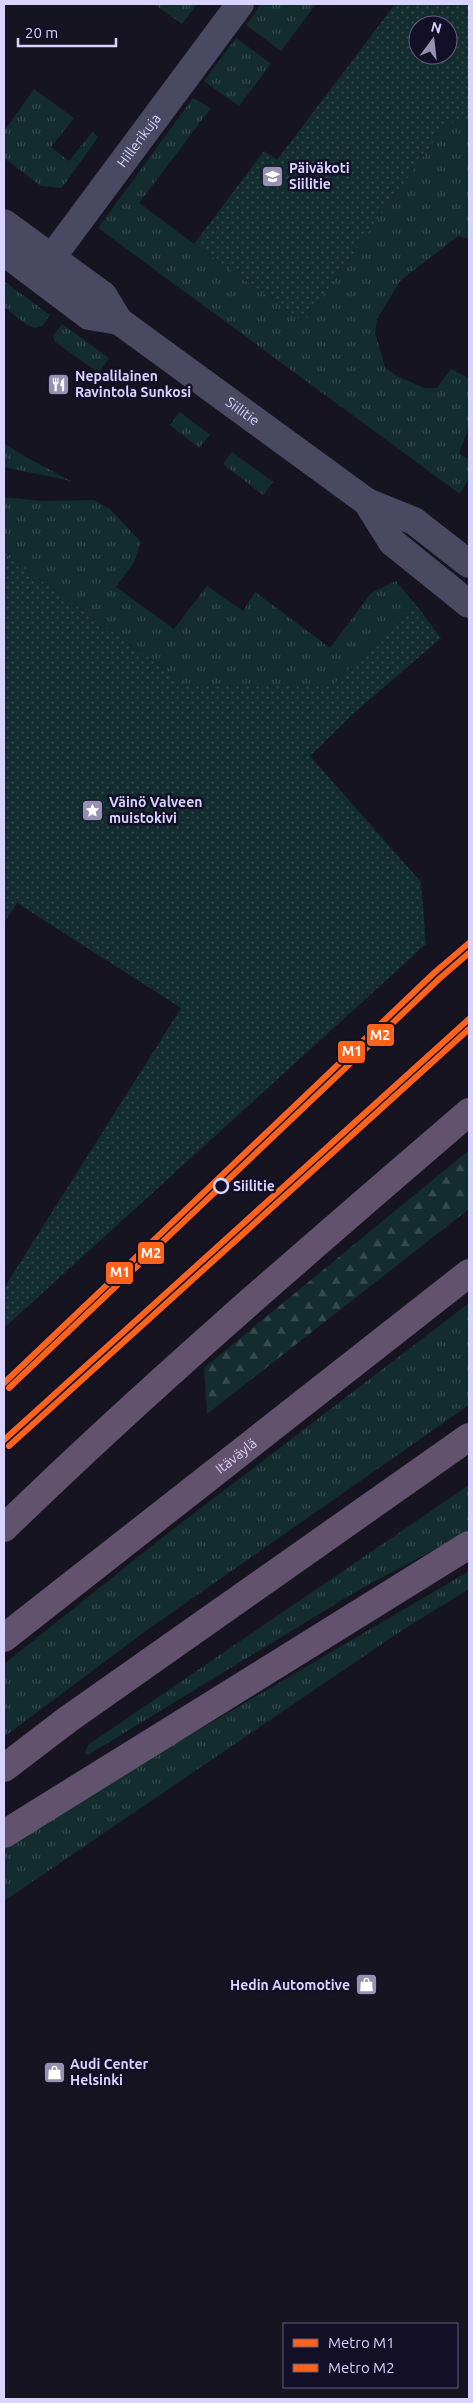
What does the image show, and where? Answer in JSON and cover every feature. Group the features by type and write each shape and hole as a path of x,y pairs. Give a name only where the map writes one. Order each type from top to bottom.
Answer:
{"highway":[{"path":"4,1528 64,1470 286,1269 469,1112"},
{"name":"Itäväylä","path":"4,1638 469,1274"},
{"path":"4,1768 67,1720 469,1437"},
{"path":"4,1834 469,1545"}],"street":[{"name":"Hillerikuja","path":"44,267 240,4"},
{"name":"Siilitie","path":"4,223 89,316 118,321 367,502 414,521 469,564"},
{"name":"Siilitie","path":"4,252 44,267"},
{"name":"Siilitie","path":"367,502 392,542 469,604"}],"green space":[{"path":"154,4 197,4 182,24"},
{"path":"261,4 316,4 281,51 246,25"},
{"path":"395,4 469,4 469,121 447,123 304,322 194,244 264,151 277,160"},
{"path":"236,38 271,64 239,106 204,81"},
{"path":"34,89 74,118 51,147 69,161 92,132 98,137 62,188 41,186 4,158 4,131"},
{"path":"193,98 211,108 139,203 304,322 447,123 469,121 469,239 458,236 400,281 377,319 375,333 385,367 395,375 424,388 437,388 451,369 469,378 469,427 459,453 469,460 469,478 460,494 98,228"},
{"path":"4,281 50,315 42,326 35,328 27,325 4,307"},
{"path":"62,324 109,358 99,373 55,342 53,336"},
{"path":"180,412 210,435 199,448 170,425"},
{"path":"4,443 22,455 71,481 4,467"},
{"path":"232,452 273,482 263,495 223,464"},
{"path":"4,497 41,501 94,500 110,509 141,542 134,562 116,587 174,629 207,586 243,611 255,592 330,648 371,593 396,581 419,609 343,688 288,710 188,686 4,554"},
{"path":"4,554 188,686 332,686 414,602 441,638 353,714 310,756 421,882 426,944 4,1328 4,1288 181,1008 17,903 4,923"},
{"path":"469,1150 469,1209 207,1414 204,1368"},
{"path":"469,1303 469,1405 147,1630 4,1737 4,1664 163,1537"},
{"path":"469,1485 469,1531 357,1591 88,1755 85,1753 88,1745"},
{"path":"469,1571 469,1589 401,1631 4,1901 4,1847 88,1795"}],"metro line":[{"name":"M1","path":"4,1383 434,973 469,943"},
{"name":"M2","path":"9,1388 439,979 469,953"},
{"name":"M1","path":"4,1440 469,1019"},
{"name":"M2","path":"9,1446 469,1029"}],"place":[{"name":"Päiväkoti Siilitie","path":"273,176"},
{"name":"Nepalilainen Ravintola Sunkosi","path":"59,384"},
{"name":"Väinö Valveen muistokivi","path":"93,810"},
{"name":"Siilitie","path":"221,1186"},
{"name":"Hedin Automotive","path":"366,1985"},
{"name":"Audi Center Helsinki","path":"54,2072"}]}
